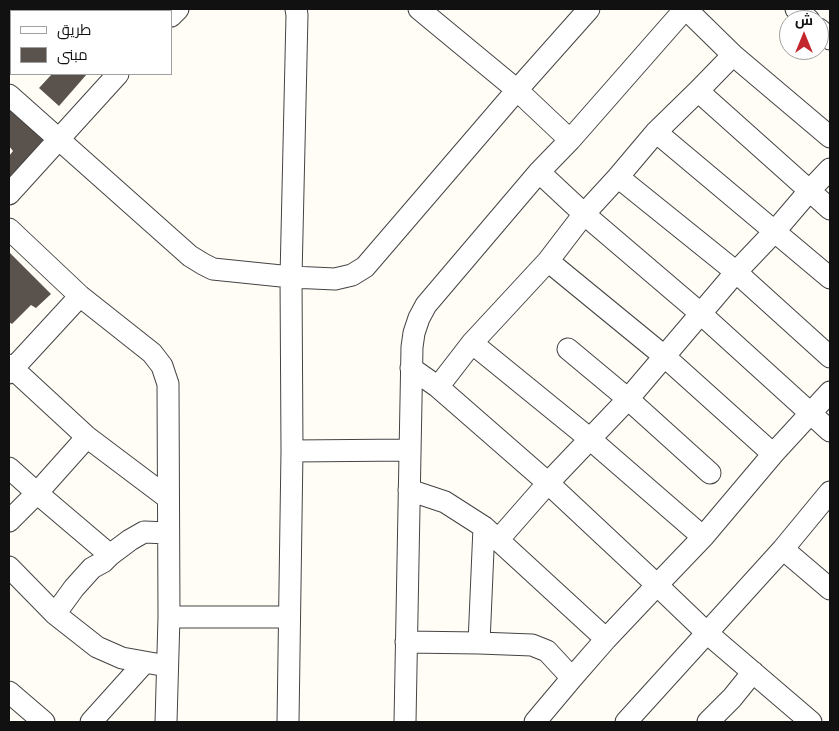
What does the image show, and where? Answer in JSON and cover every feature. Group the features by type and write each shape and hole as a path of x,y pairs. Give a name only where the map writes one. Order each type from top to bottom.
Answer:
{"street":[{"path":"419,9 516,90 570,140"},
{"path":"9,95 190,256 203,264 213,269 291,277 335,279 352,275 365,267 516,90 589,9"},
{"path":"405,722 411,368 414,333 426,305 539,172 570,140 685,9 733,55 830,137"},
{"path":"288,722 292,451 291,277 297,11"},
{"path":"438,387 472,343 548,261 584,214 656,132 733,55"},
{"path":"9,194 117,75"},
{"path":"698,91 830,209"},
{"path":"656,132 830,278"},
{"path":"479,643 491,533 548,483 628,399 736,272 830,169"},
{"path":"539,172 584,214 700,313 830,431"},
{"path":"618,177 736,272 830,357"},
{"path":"9,229 80,296 152,353 162,366 168,384 166,722"},
{"path":"548,261 664,356 773,454"},
{"path":"80,296 10,369 87,436 168,498"},
{"path":"472,343 590,439 703,537"},
{"path":"568,349 628,399 710,473"},
{"path":"411,368 438,387 548,483 707,632 811,722"},
{"path":"536,722 606,639 703,537 773,454 830,392"},
{"path":"9,521 37,493 87,436"},
{"path":"292,451 410,450"},
{"path":"9,468 110,555"},
{"path":"409,490 445,502 491,533 606,639"},
{"path":"626,722 783,549 830,492"},
{"path":"55,614 92,568 103,562 130,540 144,532 168,533"},
{"path":"783,549 830,589"},
{"path":"9,566 55,614 97,647 122,658 167,666"},
{"path":"168,617 289,617"},
{"path":"406,642 532,645 547,651 572,678"},
{"path":"91,722 145,662"},
{"path":"708,722 732,698 753,672"},
{"path":"9,692 44,722"}],"building":[{"path":"111,9 144,9 143,10 110,10"},
{"path":"51,75 86,75 59,106 39,88"},
{"path":"9,106 57,147 9,203 9,156 13,151 9,146"},
{"path":"9,252 51,294 36,308 31,305 12,324 9,322"}]}
